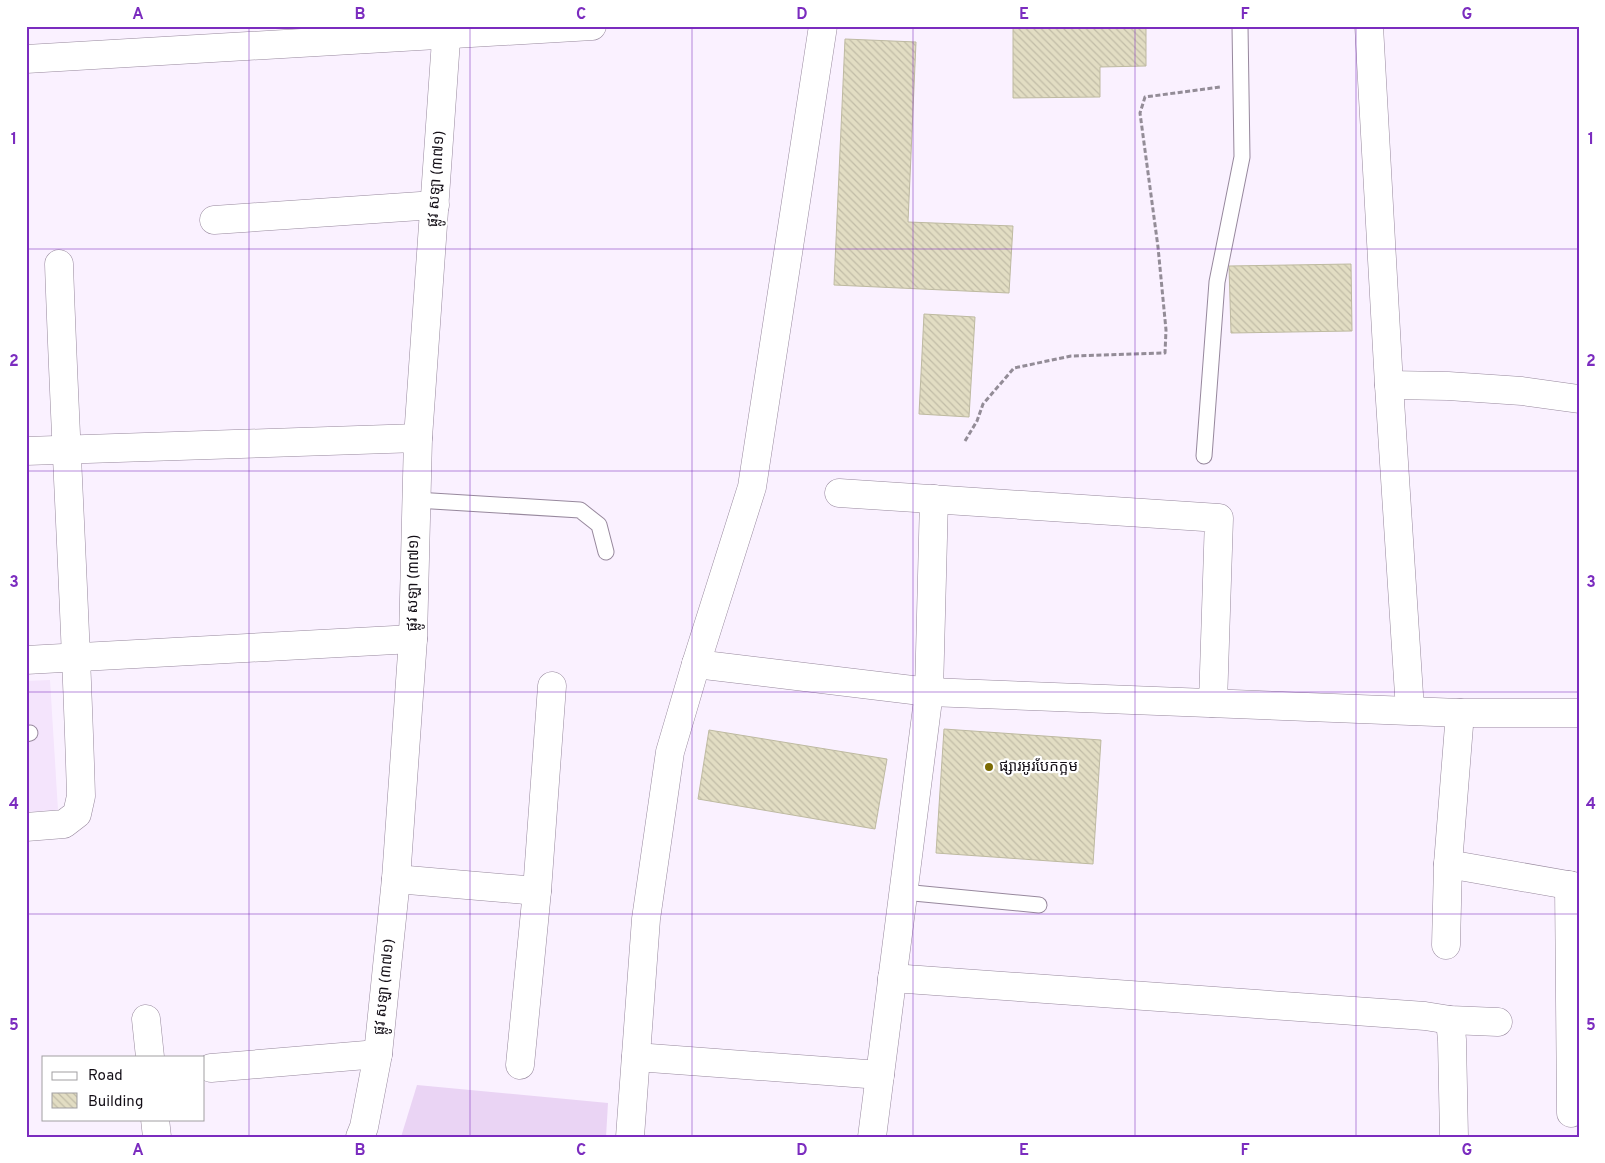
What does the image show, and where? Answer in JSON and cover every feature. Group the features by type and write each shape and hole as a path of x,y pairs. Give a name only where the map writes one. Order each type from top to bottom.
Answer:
{"street":[{"path":"26,59 446,30 592,26"},
{"path":"630,1137 646,919 670,752 752,487 823,26"},
{"path":"1369,26 1389,386 1410,710"},
{"name":"ផ្លូវ សឡា (៣៧១)","path":"360,1137 364,1128 378,1054 396,879 413,639 418,438 446,30"},
{"path":"214,220 435,205"},
{"path":"26,826 64,824 77,814 81,796 77,657 59,264"},
{"path":"1389,386 1448,386 1579,398"},
{"path":"26,451 418,438"},
{"path":"839,493 1218,518 1213,703"},
{"path":"872,1137 929,692 934,499"},
{"path":"26,660 413,639"},
{"path":"696,664 929,692 1460,713 1579,713"},
{"path":"520,1065 537,891 552,686"},
{"path":"1446,945 1448,864 1460,713"},
{"path":"1448,864 1574,886 1571,1113"},
{"path":"396,879 537,891"},
{"path":"892,978 1498,1022"},
{"path":"146,1019 150,1056"},
{"path":"1450,1020 1454,1137"},
{"path":"211,1068 378,1054"},
{"path":"636,1057 880,1075"},
{"path":"155,1120 157,1137"}],"lane":[{"path":"1204,456 1217,282 1242,157 1240,26"},
{"path":"416,500 580,510 599,525 606,552"},
{"path":"903,892 1039,905"}],"path":[{"path":"966,441 977,421 983,404 1014,368 1070,356 1165,353 1166,330 1158,247 1140,113 1145,97 1240,84"}],"shaded area":[{"path":"50,680 58,810 26,812 26,681"},
{"path":"417,1085 608,1103 606,1137 401,1137"}],"building":[{"path":"1146,27 1146,66 1100,67 1100,97 1013,98 1013,28"},
{"path":"845,39 916,42 908,222 1013,226 1009,293 834,285"},
{"path":"1351,264 1352,331 1231,333 1229,266"},
{"path":"924,314 975,317 969,417 919,414"},
{"path":"944,729 1101,740 1093,864 936,853"},
{"path":"709,730 887,759 875,829 698,799"}],"place":[{"name":"ផ្សារអូរបែកក្អម","path":"989,767"}]}
